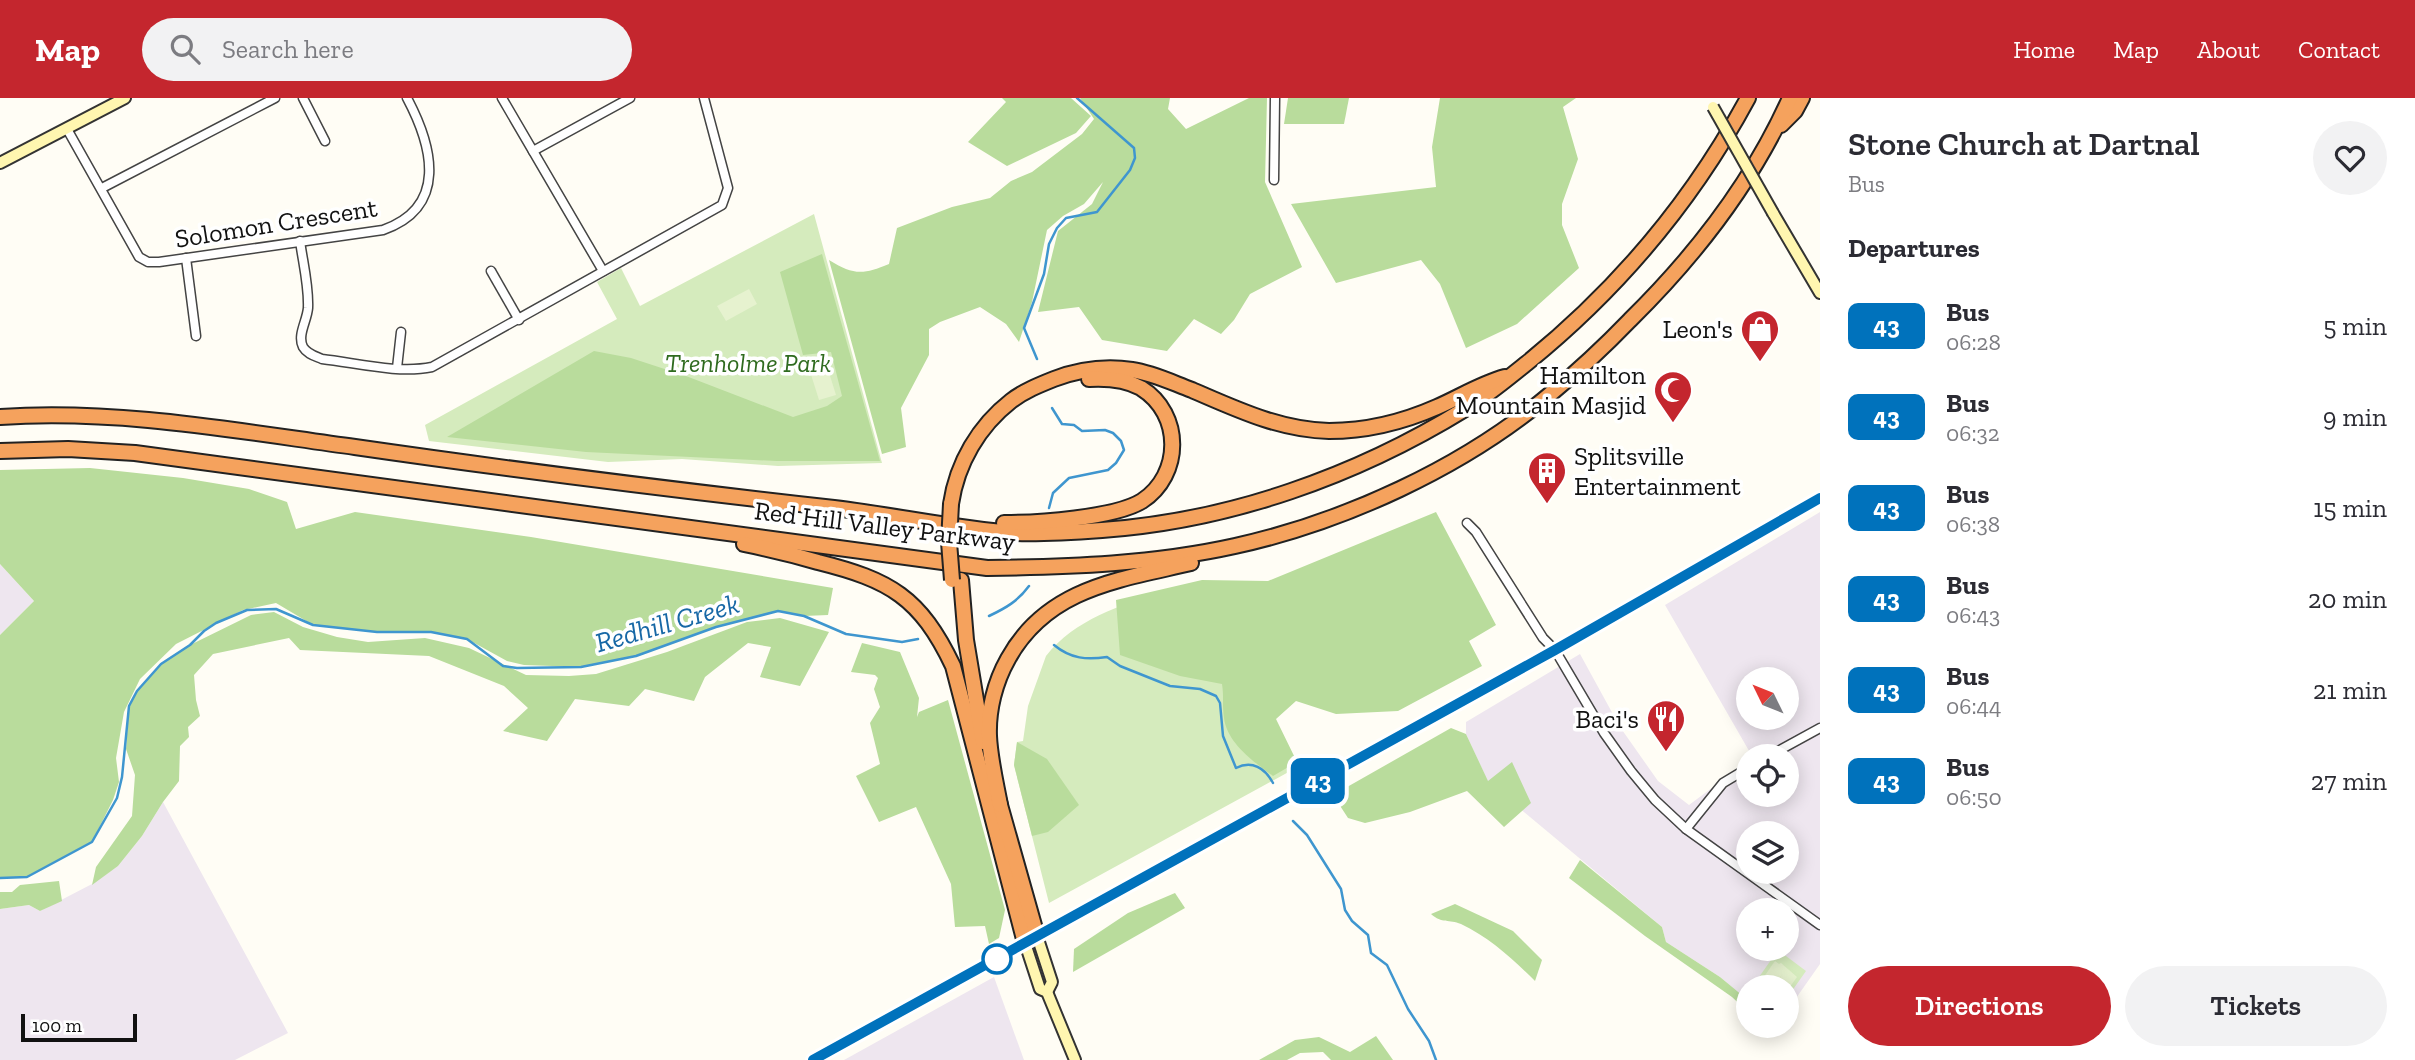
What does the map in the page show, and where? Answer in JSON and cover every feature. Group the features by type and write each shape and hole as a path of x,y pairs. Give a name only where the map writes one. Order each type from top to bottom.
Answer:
{"highway":[{"name":"Red Hill Valley Parkway","path":"0,417 49,414 130,417 580,479 862,511 1017,533 1104,530 1202,517 1282,495 1378,456 1466,408 1513,374 1565,332 1675,213 1701,178 1748,98"},
{"name":"Red Hill Valley Parkway","path":"0,451 68,449 135,453 988,568 1119,564 1234,547 1289,533 1397,491 1493,436 1546,398 1663,288 1725,212 1775,131 1790,98"},
{"path":"1775,131 1795,111 1802,98"},
{"path":"970,725 956,633 959,543 957,476 988,421 1016,397 1068,374 1116,368 1158,377 1271,421 1326,430 1364,429 1387,425 1439,407 1482,383 1513,374"},
{"path":"934,523 1018,523 1067,519 1130,508 1150,495 1166,474 1173,446 1167,418 1142,388 1112,379 1086,379 1037,395 1016,408 986,438 968,471 956,504"},
{"path":"658,524 681,533 764,548 865,574 895,590 924,617 953,666 1031,940"},
{"path":"1031,940 1000,805 989,737 992,704 1006,662 1031,626 1054,608 1083,592 1142,573 1216,557 1234,547"},
{"path":"956,580 989,770 1000,805"}],"main road":[{"path":"0,163 125,98"},
{"path":"1711,102 1820,293"},
{"path":"813,1060 1555,650 1820,498"},
{"path":"1031,940 1052,982 1047,992 1075,1060"}],"street":[{"path":"102,188 275,98"},
{"path":"303,98 325,141"},
{"name":"Solomon Crescent","path":"67,129 139,257 148,262 383,230 400,224 415,212 425,196 430,177 424,136 407,98"},
{"path":"502,98 603,271"},
{"path":"533,151 630,98"},
{"path":"300,241 308,294 308,312 301,335 303,346 310,354 322,359 397,368 419,370 432,367 722,205 728,188 704,98"},
{"path":"1274,180 1275,98"},
{"path":"186,258 196,336"},
{"path":"491,271 519,320"},
{"path":"397,368 401,332"},
{"path":"1467,523 1476,532 1543,638 1555,650 1604,733 1655,800 1686,829 1820,925"},
{"path":"1791,744 1820,728"},
{"path":"1686,829 1723,783 1736,775"}],"shaded area":[{"path":"1820,512 1820,964 1799,994 1799,975 1736,975 1736,991 1720,977 1666,942 1662,927 1488,782 1466,734 1466,722 1580,654 1620,727 1658,781 1689,805 1736,770 1736,807 1799,807 1799,744 1745,744 1737,730 1799,730 1799,667 1736,667 1736,728 1665,605"},
{"path":"0,564 34,601 0,635"},
{"path":"163,802 288,1033 235,1060 0,1060 0,909 29,905 40,911 92,884 118,866 142,836"},
{"path":"994,977 1024,1060 844,1060"}],"green space":[{"path":"1002,98 1071,98 1091,116 1076,133 1007,166 968,142 1006,102"},
{"path":"1080,98 1170,98 1168,109 1186,129 1249,98 1267,98 1265,182 1302,267 1250,294 1234,320 1221,334 1194,319 1167,351 1102,340 1079,307 1038,312 1058,231 1092,204 1103,182 1084,204 1063,216 1047,230 1032,302 1019,342 1006,324 980,307 929,329 929,355 901,408 906,447 882,454 829,260 858,272 889,264 897,228 952,207 990,198 1011,181 1032,172 1082,134 1094,119"},
{"path":"1288,98 1349,98 1344,124 1284,124"},
{"path":"1440,98 1576,98 1563,107 1578,159 1562,204 1562,225 1579,268 1517,324 1466,348 1440,284 1421,260 1336,283 1291,204 1436,187 1432,147"},
{"name":"Trenholme Park","path":"814,214 882,463 778,466 682,459 608,462 429,441 425,425 617,319 597,282 621,268 640,306"},
{"path":"822,254 880,461 777,461 586,452 447,437 594,351 631,358 686,376 793,417 827,406 842,396 831,352 803,355 780,272"},
{"path":"749,289 757,304 726,321 717,306"},
{"path":"825,360 836,395 819,400 808,365"},
{"path":"90,468 183,478 249,489 287,502 296,529 355,512 531,537 833,588 828,615 804,616 778,611 716,627 636,656 581,667 524,665 507,661 467,639 431,632 377,632 313,625 276,603 243,610 176,644 140,679 124,712 116,758 119,782 92,842 27,877 0,878 0,635 34,601 0,564 0,470"},
{"path":"1436,512 1496,625 1469,641 1482,666 1398,711 1336,714 1296,701 1276,719 1297,762 1273,776 1258,765 1230,736 1224,718 1222,684 1180,676 1120,655 1116,600 1202,580 1268,581"},
{"path":"1162,591 1241,677 1294,769 1049,903 1014,765 1017,742 1023,741 1028,706 1046,656 1070,632 1084,623 1114,608"},
{"path":"274,612 303,627 337,637 368,642 425,638 469,648 526,675 596,674 667,652 747,622 780,618 829,632 800,686 760,677 771,647 748,643 705,677 694,701 645,689 629,706 575,699 547,741 503,731 528,708 504,686 429,656 300,650 289,638 213,654 194,675 200,716 188,727 189,737 180,746 179,781 118,866 92,885 96,867 132,816 135,775 126,749 129,706 137,691 161,664 190,645 251,615"},
{"path":"862,643 900,652 919,698 917,717 919,712 948,700 1005,910 999,938 989,944 985,926 955,927 951,884 916,807 879,822 856,776 880,764 870,723 880,707 874,689 878,678 875,675 851,672"},
{"path":"1451,728 1466,734 1488,781 1512,762 1531,803 1504,827 1467,791 1410,812 1365,823 1348,818 1333,795"},
{"path":"1017,742 1047,759 1079,805 1048,832 1032,836 1014,765"},
{"path":"1580,860 1662,927 1666,942 1736,990 1736,1001 1645,936 1569,878"},
{"path":"59,881 62,901 40,911 29,905 0,909 0,892 12,892 20,885"},
{"path":"1175,893 1185,908 1073,972 1074,949 1128,913"},
{"path":"1455,904 1513,931 1542,960 1535,981 1510,957 1482,936 1461,924 1439,919 1431,914"},
{"path":"1770,961 1793,961 1806,971 1799,981 1799,975 1760,975"},
{"path":"1775,961 1795,975 1782,975 1783,973 1765,975"},
{"path":"1376,1036 1393,1060 1331,1060 1323,1052 1300,1053 1287,1060 1259,1060 1295,1040 1319,1037 1350,1052"}],"waterway":[{"name":"Redhill Creek","path":"1037,359 1024,328 1044,274 1049,244 1066,218 1097,212 1130,170 1135,158 1134,148 1077,98"},
{"name":"Redhill Creek","path":"1049,508 1053,493 1069,478 1108,470 1124,450 1121,441 1113,433 1105,430 1082,431 1074,425 1062,424 1052,408"},
{"name":"Redhill Creek","path":"989,616 1011,604 1029,586"},
{"name":"Redhill Creek","path":"0,878 27,877 92,842 117,798 122,777 129,706 137,691 161,664 190,645 204,631 247,610 276,609 313,625 377,632 431,632 467,639 503,666 517,668 581,667 636,656 716,627 778,611 804,616 846,634 902,642 918,639"},
{"path":"1054,645 1073,656 1107,657 1120,666 1170,686 1200,689 1216,696 1220,703 1223,736 1236,768 1247,765 1258,767 1273,783"},
{"path":"1293,821 1307,835 1341,889 1345,910 1352,921 1368,935 1371,953 1387,965 1408,1009 1429,1041 1436,1060"}],"bus line":[{"name":"43","path":"813,1060 1555,650 1820,498"}],"place":[{"name":"Leon's","path":"1760,363"},
{"name":"Hamilton Mountain Masjid","path":"1673,424"},
{"name":"Splitsville Entertainment","path":"1547,505"},
{"name":"Baci's","path":"1666,753"}]}
